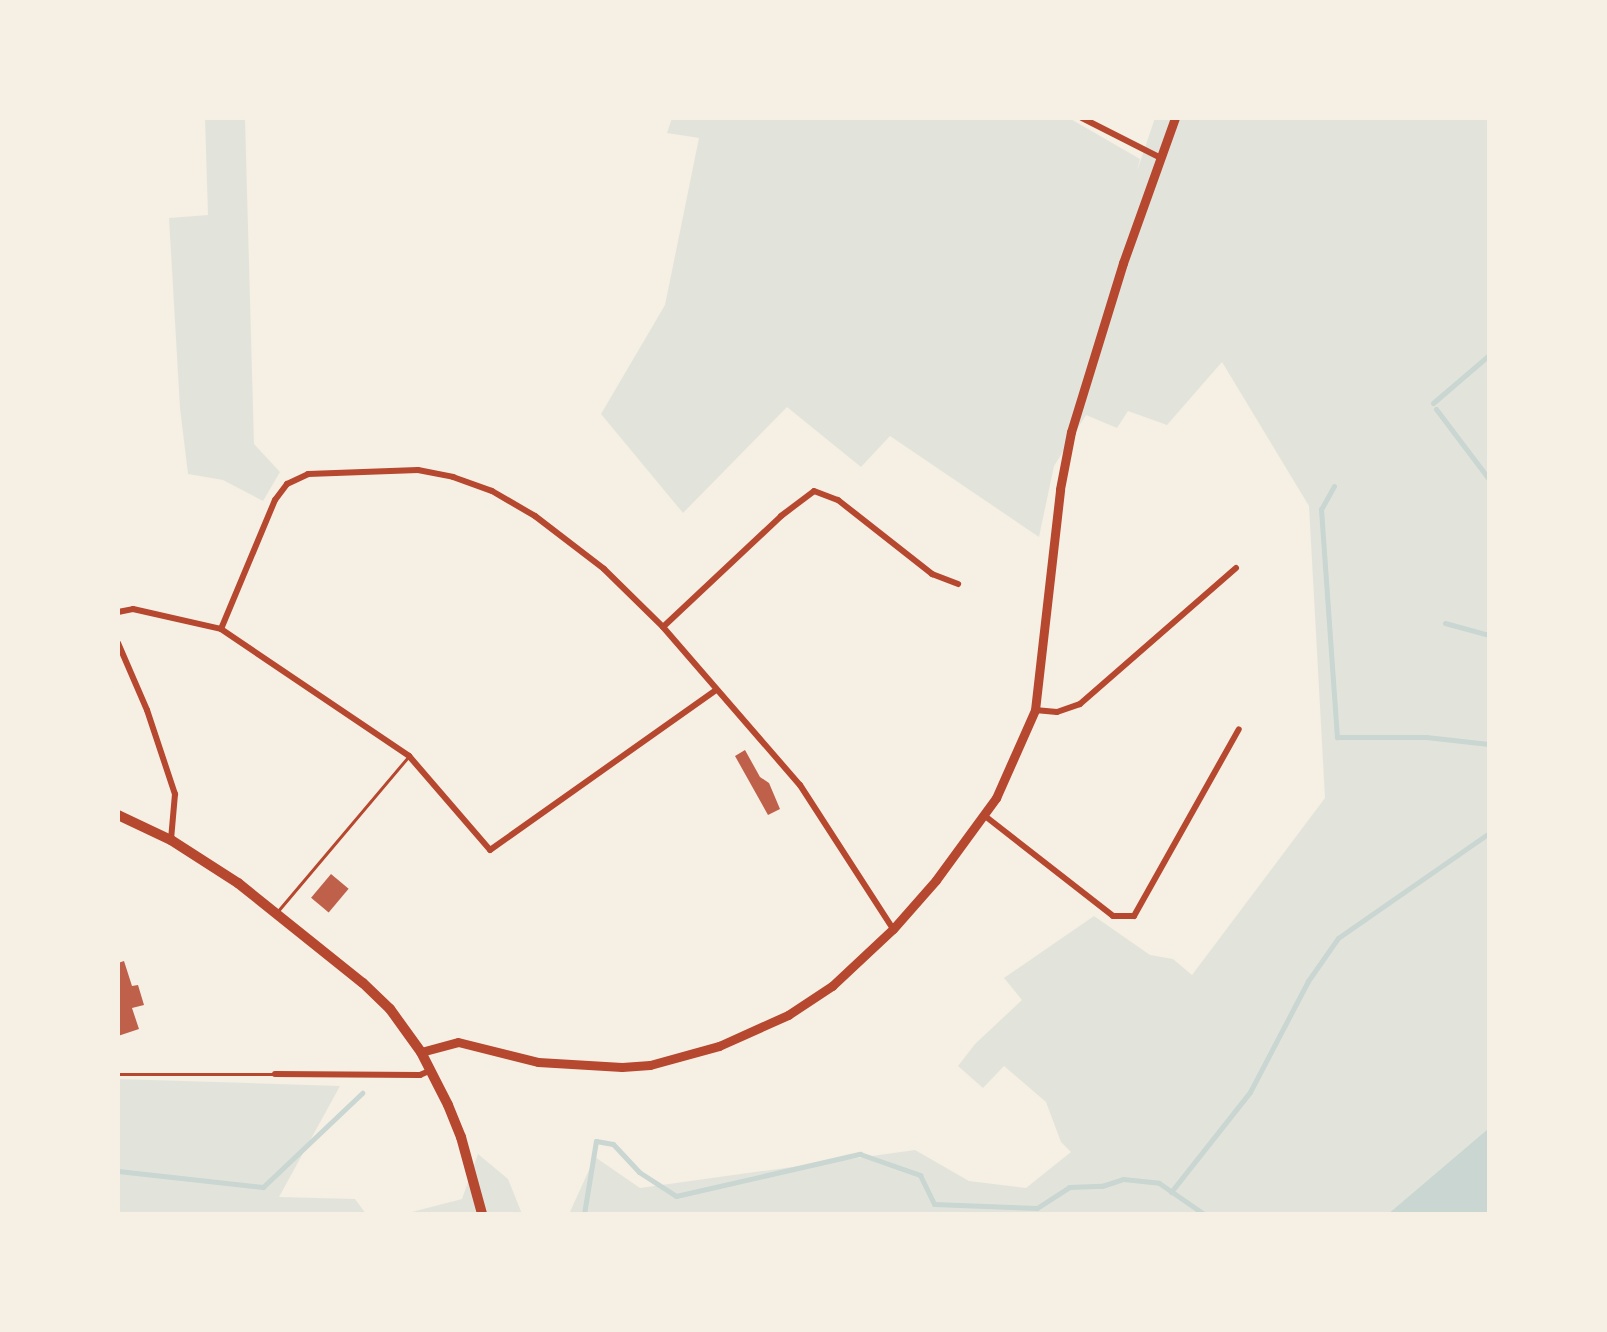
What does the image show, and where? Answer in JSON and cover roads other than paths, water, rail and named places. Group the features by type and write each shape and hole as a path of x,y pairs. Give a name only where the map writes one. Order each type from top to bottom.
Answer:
{"main road":[{"path":"421,1052 458,1042 538,1062 622,1067 679,1059 751,1034 788,1015 832,986 893,929 985,816 1012,768 1035,710 1060,489 1071,432 1123,263 1175,118"},
{"path":"118,815 171,840 277,912 372,991 432,1070 461,1137 482,1214"}],"street":[{"path":"1082,118 1161,158"},
{"path":"221,629 275,500 287,484 308,474 374,469 418,470 453,477 492,491 535,516 604,569 663,627 800,785 893,929"},
{"path":"663,627 781,516 814,491 838,500 932,574 958,584"},
{"path":"1035,710 1057,712 1080,704 1236,568"},
{"path":"118,612 147,611 221,629 409,756 490,850 716,690"},
{"path":"118,643 147,710 175,794 171,840"},
{"path":"985,816 1113,916 1134,916 1239,729"},
{"path":"275,1074 420,1075 432,1070"}],"lane":[{"path":"277,912 409,756"},
{"path":"118,1074 275,1074"}],"waterway":[{"path":"1433,403 1489,355"},
{"path":"1436,409 1489,479"},
{"path":"1334,486 1321,509 1337,737 1426,737 1489,744"},
{"path":"1445,623 1489,635"},
{"path":"1171,1192 1250,1092 1308,981 1338,938 1489,833"},
{"path":"118,1171 263,1187 362,1093"},
{"path":"584,1214 596,1141 613,1144 639,1172 676,1196 860,1154 920,1175 934,1204 1037,1208 1069,1187 1102,1186 1123,1179 1159,1183 1204,1214"}]}
